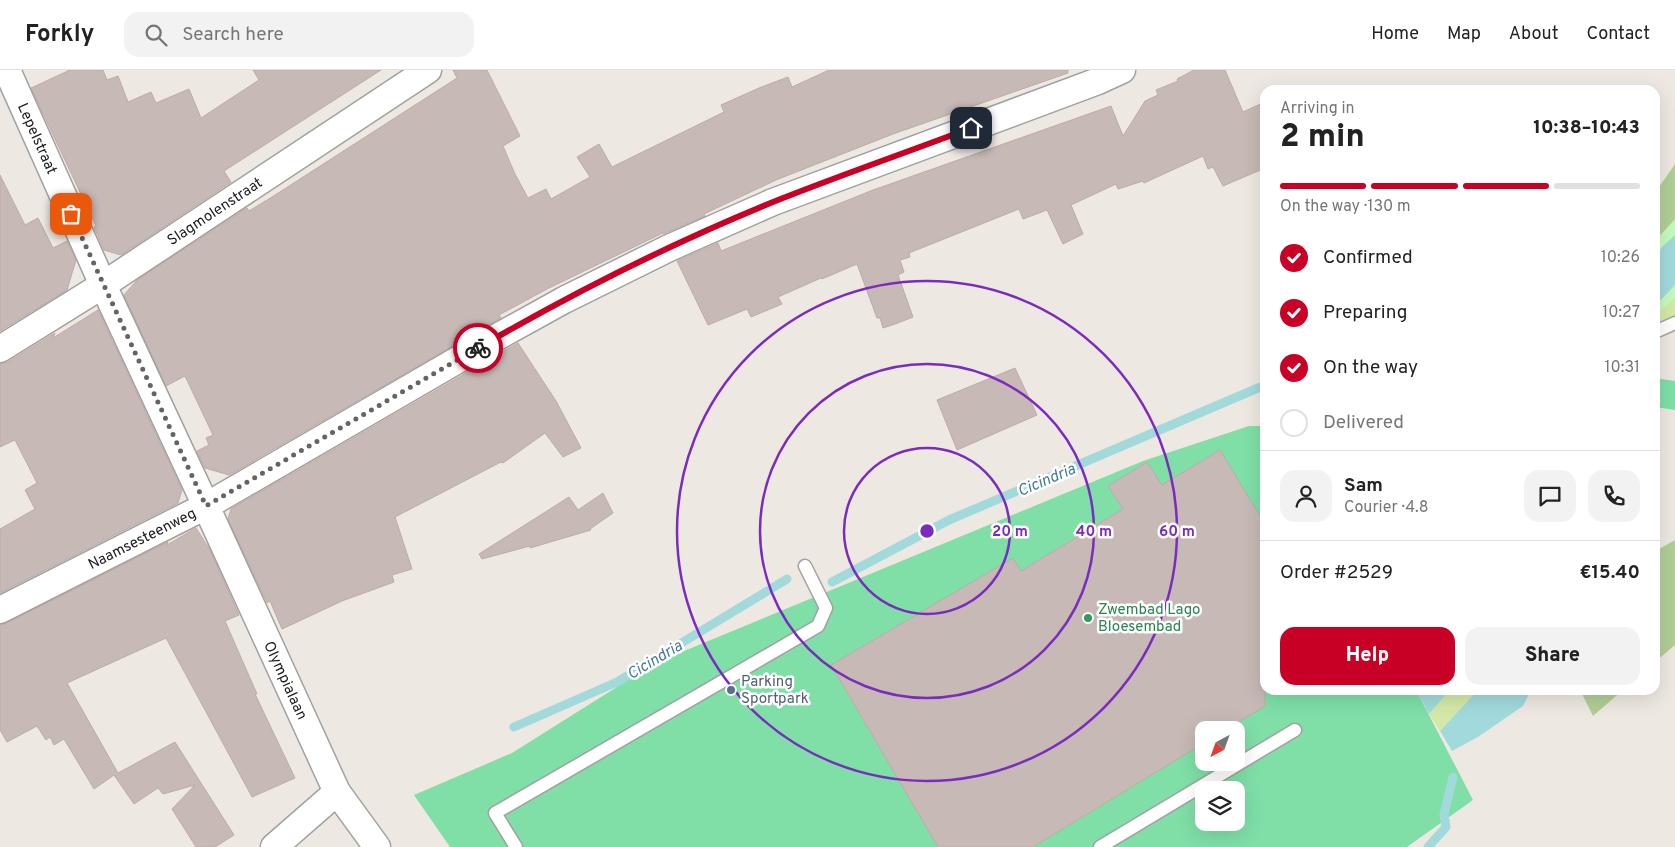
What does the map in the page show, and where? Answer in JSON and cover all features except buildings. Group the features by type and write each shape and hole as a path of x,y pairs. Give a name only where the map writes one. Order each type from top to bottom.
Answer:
{"street":[{"name":"Lepelstraat","path":"7,70 103,285 206,506"},
{"name":"Slagmolenstraat","path":"0,349 103,285 428,70"},
{"name":"Naamsesteenweg","path":"0,610 206,506 564,300 669,248 773,202 1098,81 1122,70"},
{"name":"Olympialaan","path":"206,506 337,792 378,847"},
{"path":"274,847 337,792"}],"lane":[{"path":"1660,330 1675,323"},
{"path":"516,847 495,813 818,626 826,608 805,566"},
{"path":"1100,847 1294,730"}],"green space":[{"path":"1675,164 1675,235 1660,254 1660,186"},
{"path":"1675,219 1675,298 1660,312 1660,236"},
{"path":"1675,285 1675,320 1660,323 1660,301"},
{"path":"1660,379 1675,381 1675,410 1660,408"},
{"path":"1249,426 1260,426 1260,695 1419,695 1473,800 1407,847 450,847 414,795 512,753 655,663 1143,461"},
{"path":"1675,540 1675,645 1660,658 1660,548"},
{"path":"1446,695 1473,695 1440,731 1429,714"},
{"path":"1582,695 1617,695 1593,716"}],"water":[{"path":"1675,235 1675,285 1660,301 1660,251"},
{"path":"1419,695 1446,695 1429,714"},
{"path":"1473,695 1528,695 1523,706 1478,737 1452,751 1440,731"}],"waterway":[{"name":"Cicindria","path":"832,582 949,520 1260,387"},
{"name":"Cicindria","path":"514,727 617,682 787,579"},
{"name":"Cicindria","path":"1428,847 1446,827 1444,814 1453,777"}],"way so far":[{"path":"71,214 206,506 478,348"}],"place":[{"name":"Zwembad Lago Bloesembad","path":"1088,618"},
{"name":"Parking Sportpark","path":"731,690"}],"route":[{"path":"478,348 564,300 669,248 773,202 971,128"}]}
